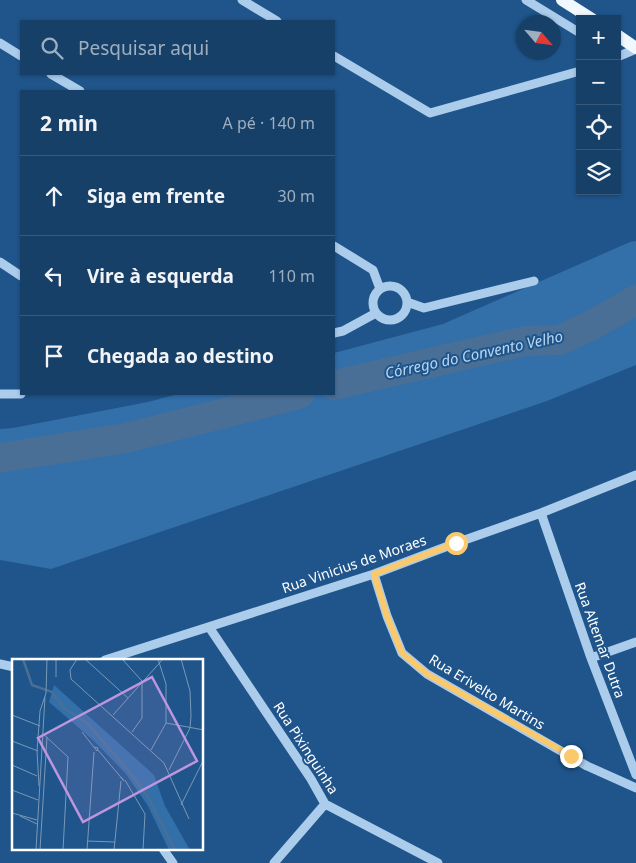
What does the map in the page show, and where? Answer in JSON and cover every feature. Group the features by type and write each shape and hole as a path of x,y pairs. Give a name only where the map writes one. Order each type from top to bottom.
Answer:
{"main road":[{"path":"562,0 586,15"},
{"path":"621,38 636,48"}],"street":[{"path":"242,0 275,20"},
{"path":"526,0 576,31"},
{"path":"0,43 20,55"},
{"path":"621,54 636,48"},
{"path":"335,57 430,113 576,72"},
{"path":"53,75 78,90"},
{"path":"335,247 373,270 380,289"},
{"path":"0,262 20,275"},
{"path":"407,302 424,308 534,281"},
{"path":"388,286 398,288 404,293 407,302 406,311 400,318 391,320 382,319 376,313 373,305 374,296 380,289 388,286"},
{"path":"335,333 343,331 376,313"},
{"path":"0,394 20,394"},
{"name":"Rua Vinicius de Moraes","path":"108,659 374,574 541,513 636,475"},
{"name":"Rua Altemar Dutra","path":"541,513 591,658 636,775"},
{"name":"Rua Erivelto Martins","path":"374,574 387,616 402,653 427,674 587,766 636,788"},
{"name":"Rua Pixinguinha","path":"209,627 311,779 324,804 438,863"},
{"path":"591,658 636,642"},
{"path":"274,863 324,804"},
{"path":"164,850 173,863"}],"shaded area":[{"path":"636,241 636,365 547,401 51,569 0,560 0,429 148,402 174,395 335,395 335,353 443,324"}],"waterway":[{"name":"Córrego do Convento Velho","path":"335,385 525,341 560,340 594,324 636,300"},
{"name":"Córrego do Convento Velho","path":"0,458 126,438 295,395"}],"route":[{"path":"456,543 374,574 387,616 402,653 427,674 571,756"}]}
